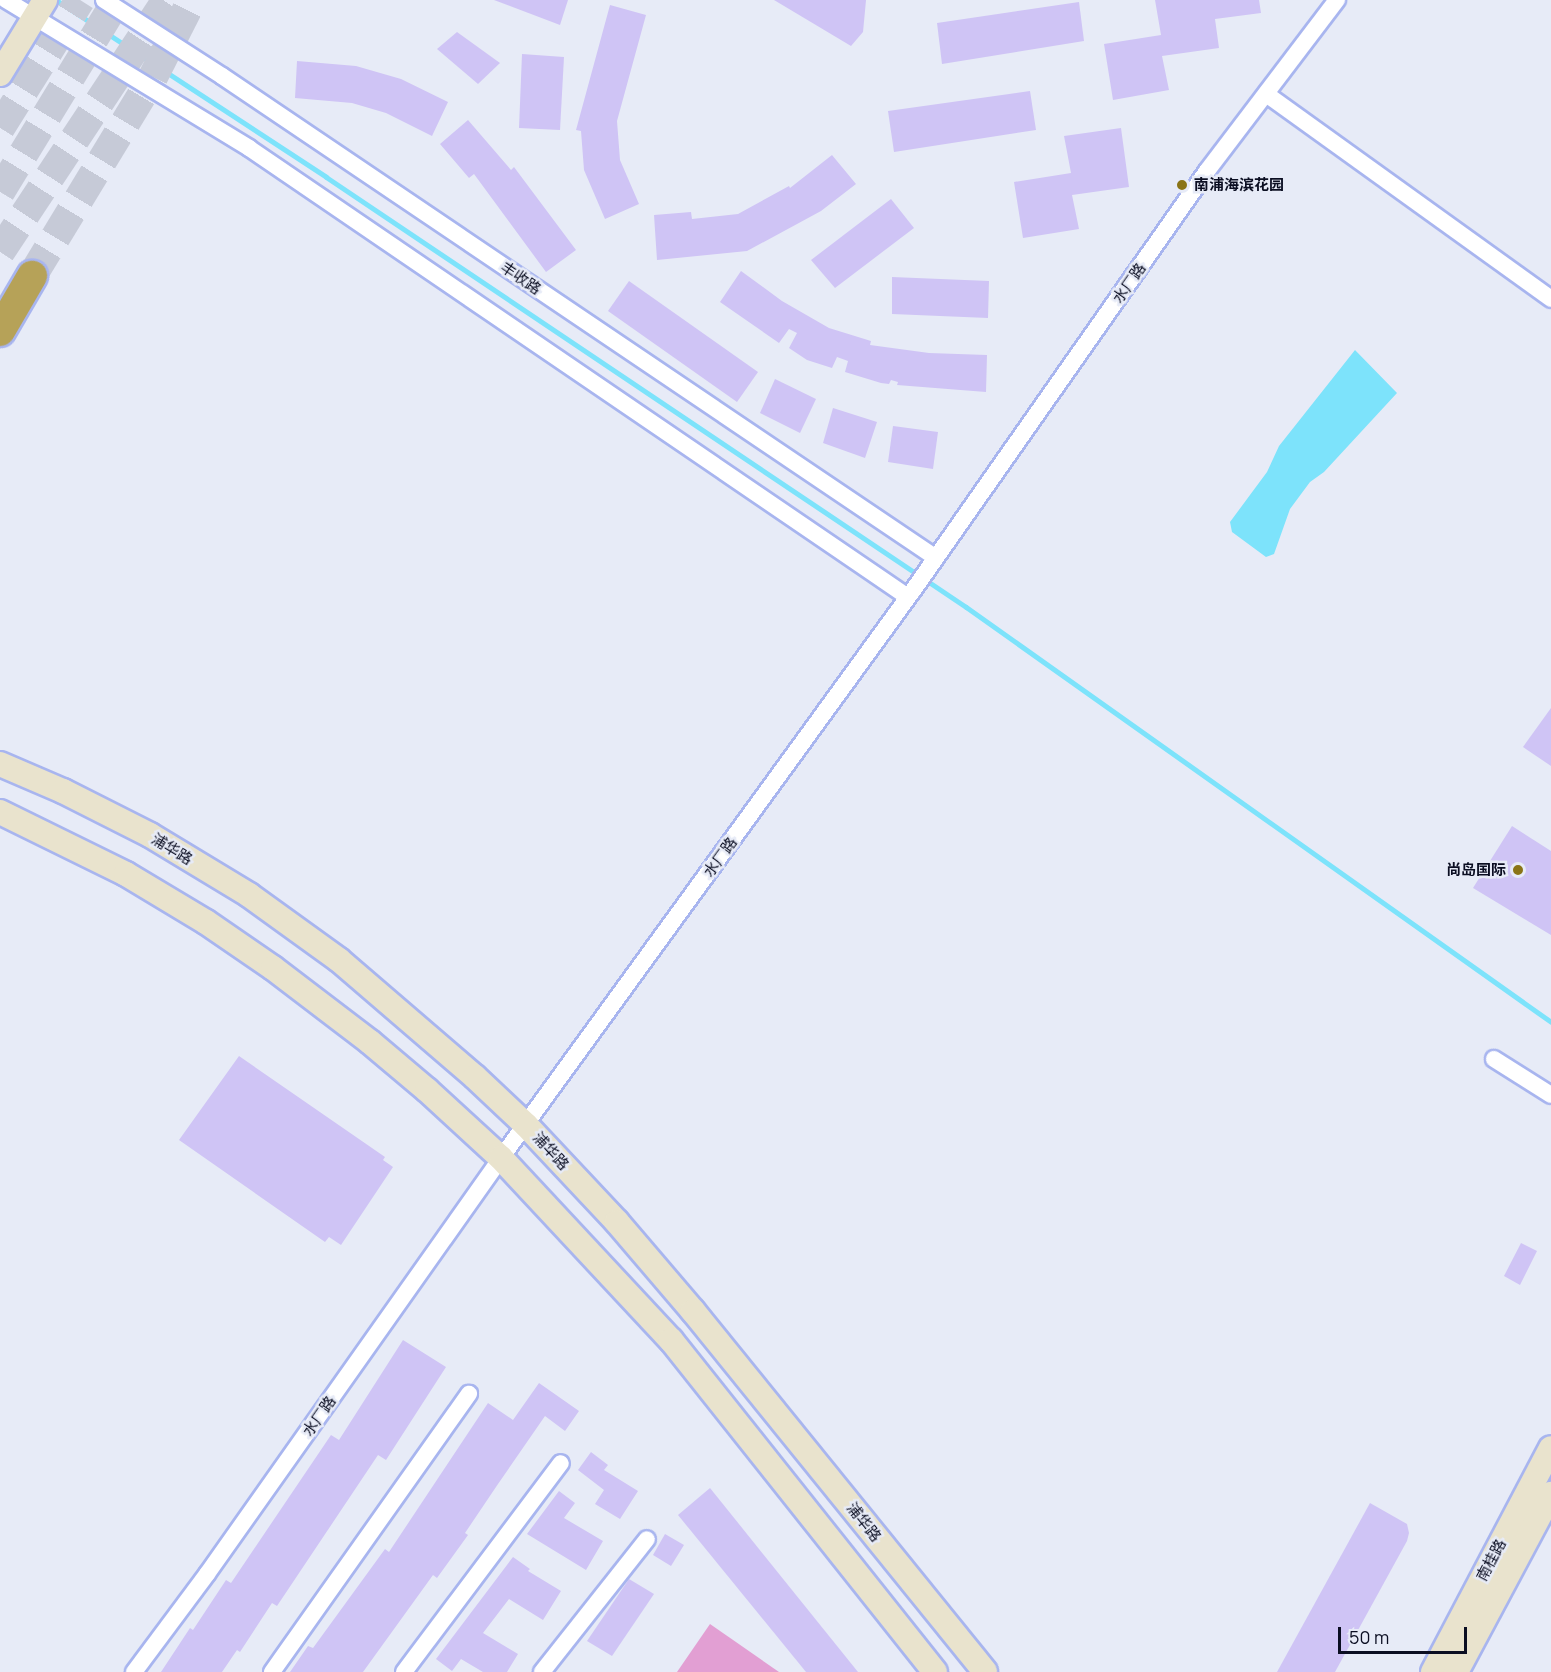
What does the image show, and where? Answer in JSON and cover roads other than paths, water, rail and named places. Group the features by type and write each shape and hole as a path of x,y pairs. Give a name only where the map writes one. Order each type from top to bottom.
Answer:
{"highway":[{"path":"0,331 32,276"}],"main road":[{"path":"0,74 45,0"},
{"name":"浦华路","path":"0,764 63,791 150,835 249,895 348,968 416,1024 526,1125 617,1222 693,1311 985,1672"},
{"path":"0,812 126,874 206,922 273,968 370,1042 501,1158 671,1340 935,1672"},
{"name":"南桂路","path":"1433,1672 1551,1448"},
{"name":"南桂路","path":"1456,1672 1551,1494"}],"street":[{"path":"6,0 249,148 911,593"},
{"name":"丰收路","path":"104,0 248,94 932,564"},
{"name":"水厂路","path":"134,1672 211,1568 501,1158 932,564 1207,171 1337,0"},
{"path":"1266,94 1551,299"},
{"path":"1494,1059 1551,1095"},
{"path":"272,1672 469,1394"},
{"path":"404,1672 561,1463"},
{"path":"542,1672 647,1539"}],"water":[{"path":"1355,350 1397,393 1324,472 1310,482 1290,509 1274,554 1266,557 1232,532 1230,522 1267,472 1279,446"}],"waterway":[{"path":"56,0 326,177 966,607 1551,1022"}],"tunnel":[{"path":"0,128 80,0"},
{"path":"0,192 117,0"},
{"path":"0,252 167,0"},
{"path":"32,276 153,77 192,0"}],"place":[{"name":"南浦海滨花园","path":"1182,185"},
{"name":"尚岛国际","path":"1518,870"}]}
